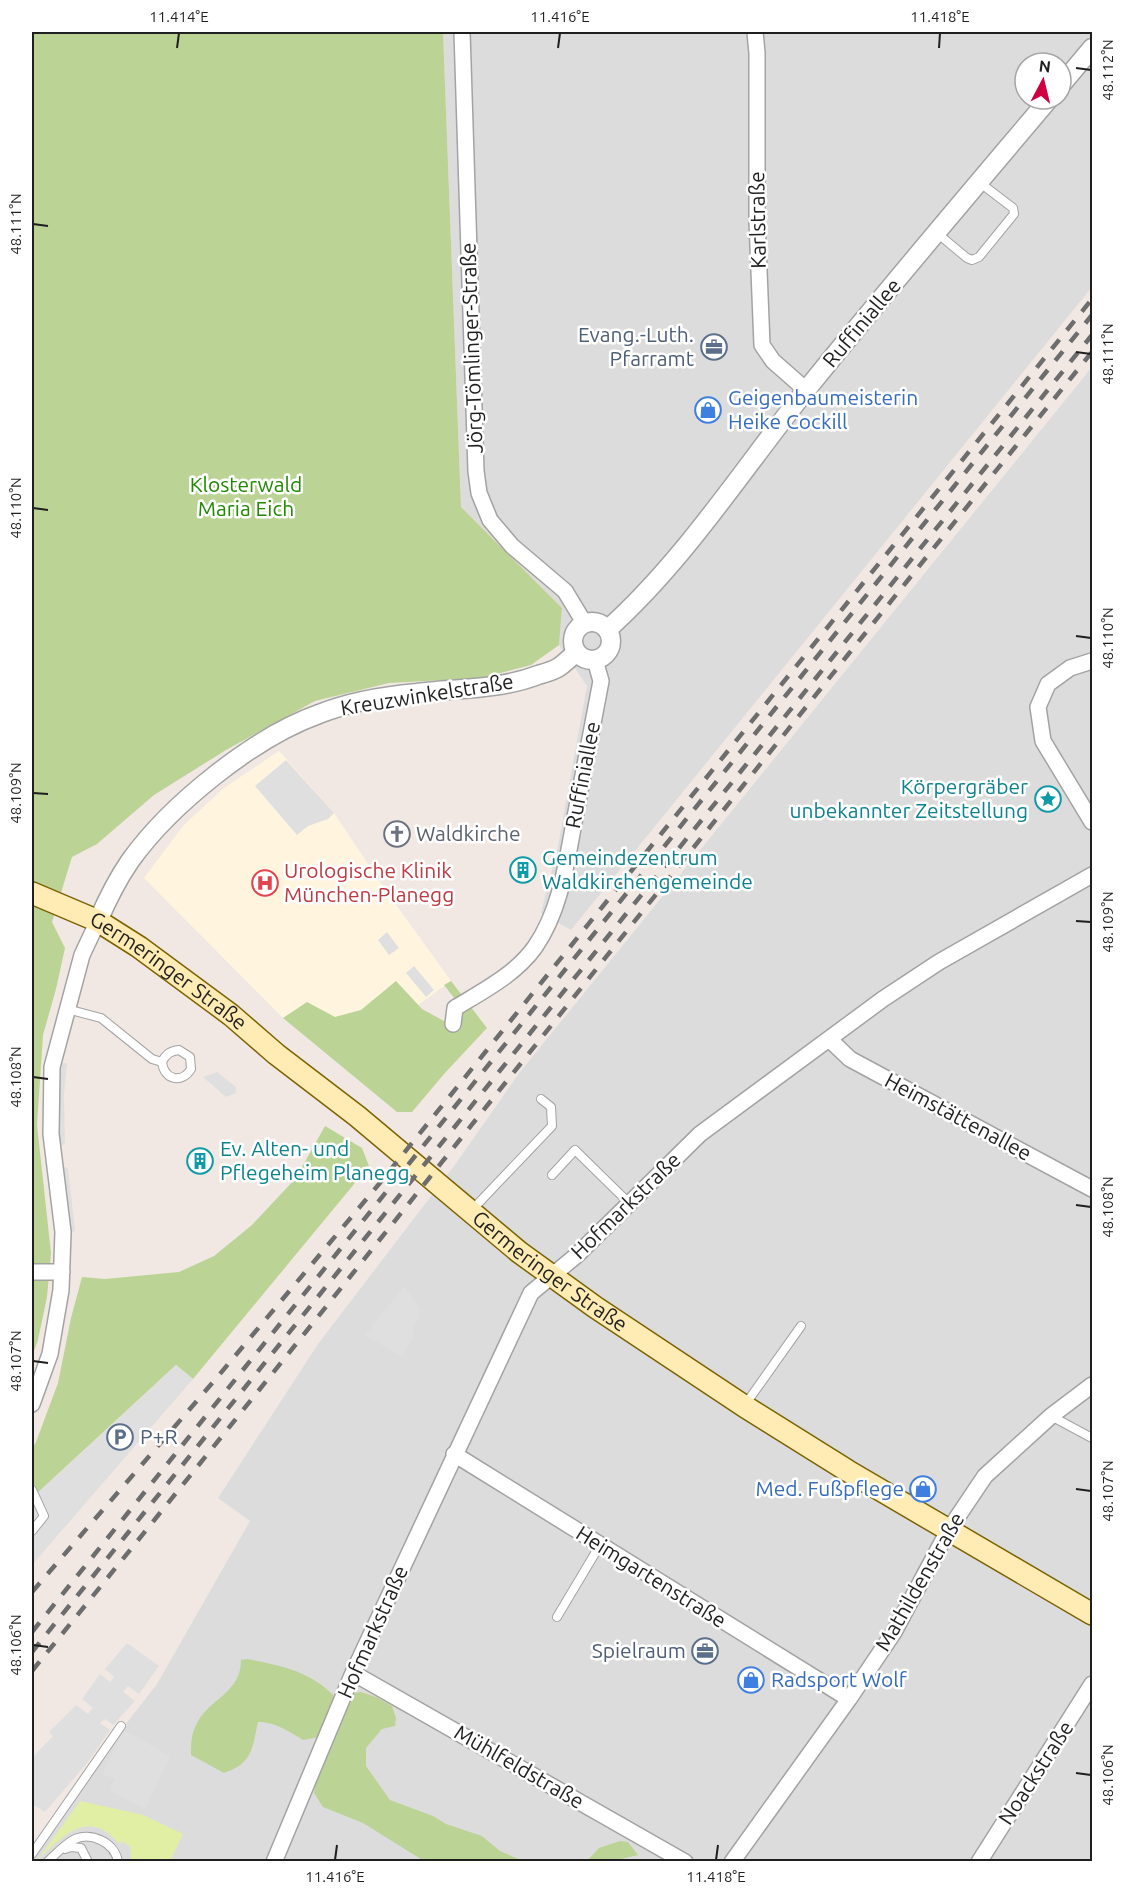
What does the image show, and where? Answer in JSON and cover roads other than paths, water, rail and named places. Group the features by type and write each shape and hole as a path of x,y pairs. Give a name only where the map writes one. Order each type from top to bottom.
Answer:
{"main road":[{"name":"Germeringer Straße","path":"32,893 98,921 139,946 231,1015 552,1277 744,1406 948,1531 1092,1614"}],"street":[{"name":"Jörg-Tömlinger-Straße","path":"462,32 479,494 490,520 512,546 565,591 585,624"},
{"name":"Karlstraße","path":"755,32 757,221 762,345 773,361 806,390"},
{"path":"1073,71 1092,48"},
{"name":"Ruffiniallee","path":"607,630 630,610 675,559 806,390 1039,111"},
{"path":"597,623 607,630 610,644 602,657 595,660 582,657 576,652 573,636 580,626 597,623"},
{"name":"Kreuzwinkelstraße","path":"32,1404 50,1354 61,1290 63,1232 51,1134 52,1067 82,955 111,892 131,860 162,823 194,794 244,754 282,730 319,713 362,702 416,693 502,686 558,668 576,652"},
{"name":"Ruffiniallee","path":"453,1024 455,1008 504,978 534,948 549,923 567,857 601,681 595,660"},
{"path":"1092,661 1071,668 1048,684 1038,707 1043,741 1092,822"},
{"name":"Hofmarkstraße","path":"274,1862 353,1673 531,1293 552,1277 700,1134 939,962 1092,875"},
{"name":"Heimstättenallee","path":"829,1039 850,1059 1092,1189"},
{"path":"32,1272 62,1272"},
{"name":"Mathildenstraße","path":"732,1862 894,1632 948,1531 985,1476 1051,1416 1092,1385"},
{"name":"Heimgartenstraße","path":"454,1454 849,1699"},
{"name":"Mühlfeldstraße","path":"353,1673 685,1862"},
{"name":"Noackstraße","path":"979,1862 1092,1684"}],"lane":[{"path":"937,233 972,260 978,257 1014,214 1013,208 979,182"},
{"path":"67,1009 101,1018 152,1059 162,1062"},
{"path":"471,1211 552,1126 551,1107 541,1099"},
{"path":"552,1175 575,1150 629,1203"},
{"path":"744,1406 801,1326"},
{"path":"1051,1416 1092,1438"},
{"path":"32,1490 44,1516 32,1531"},
{"path":"557,1617 600,1545"},
{"path":"32,1854 122,1726"},
{"path":"47,1862 73,1840 84,1837 107,1843 118,1858 118,1862"},
{"path":"60,1851 71,1847 81,1848 88,1862"}],"railway":[{"path":"32,1592 214,1381 379,1184 1092,299"},
{"path":"32,1632 1092,315"},
{"path":"32,1652 1092,335"},
{"path":"32,1671 1092,352"}],"place":[{"name":"Evang.-Luth. Pfarramt","path":"714,347"},
{"name":"Geigenbaumeisterin Heike Cockill","path":"708,410"},
{"name":"Körpergräber unbekannter Zeitstellung","path":"1048,799"},
{"name":"Waldkirche","path":"397,834"},
{"name":"Gemeindezentrum Waldkirchengemeinde","path":"523,870"},
{"name":"Urologische Klinik München-Planegg","path":"265,883"},
{"name":"Ev. Alten- und Pflegeheim Planegg","path":"200,1161"},
{"name":"P+R","path":"120,1437"},
{"name":"Med. Fußpflege","path":"923,1489"},
{"name":"Spielraum","path":"705,1651"},
{"name":"Radsport Wolf","path":"751,1680"}],"park label":[{"name":"Klosterwald Maria Eich","path":"246,497"}]}
